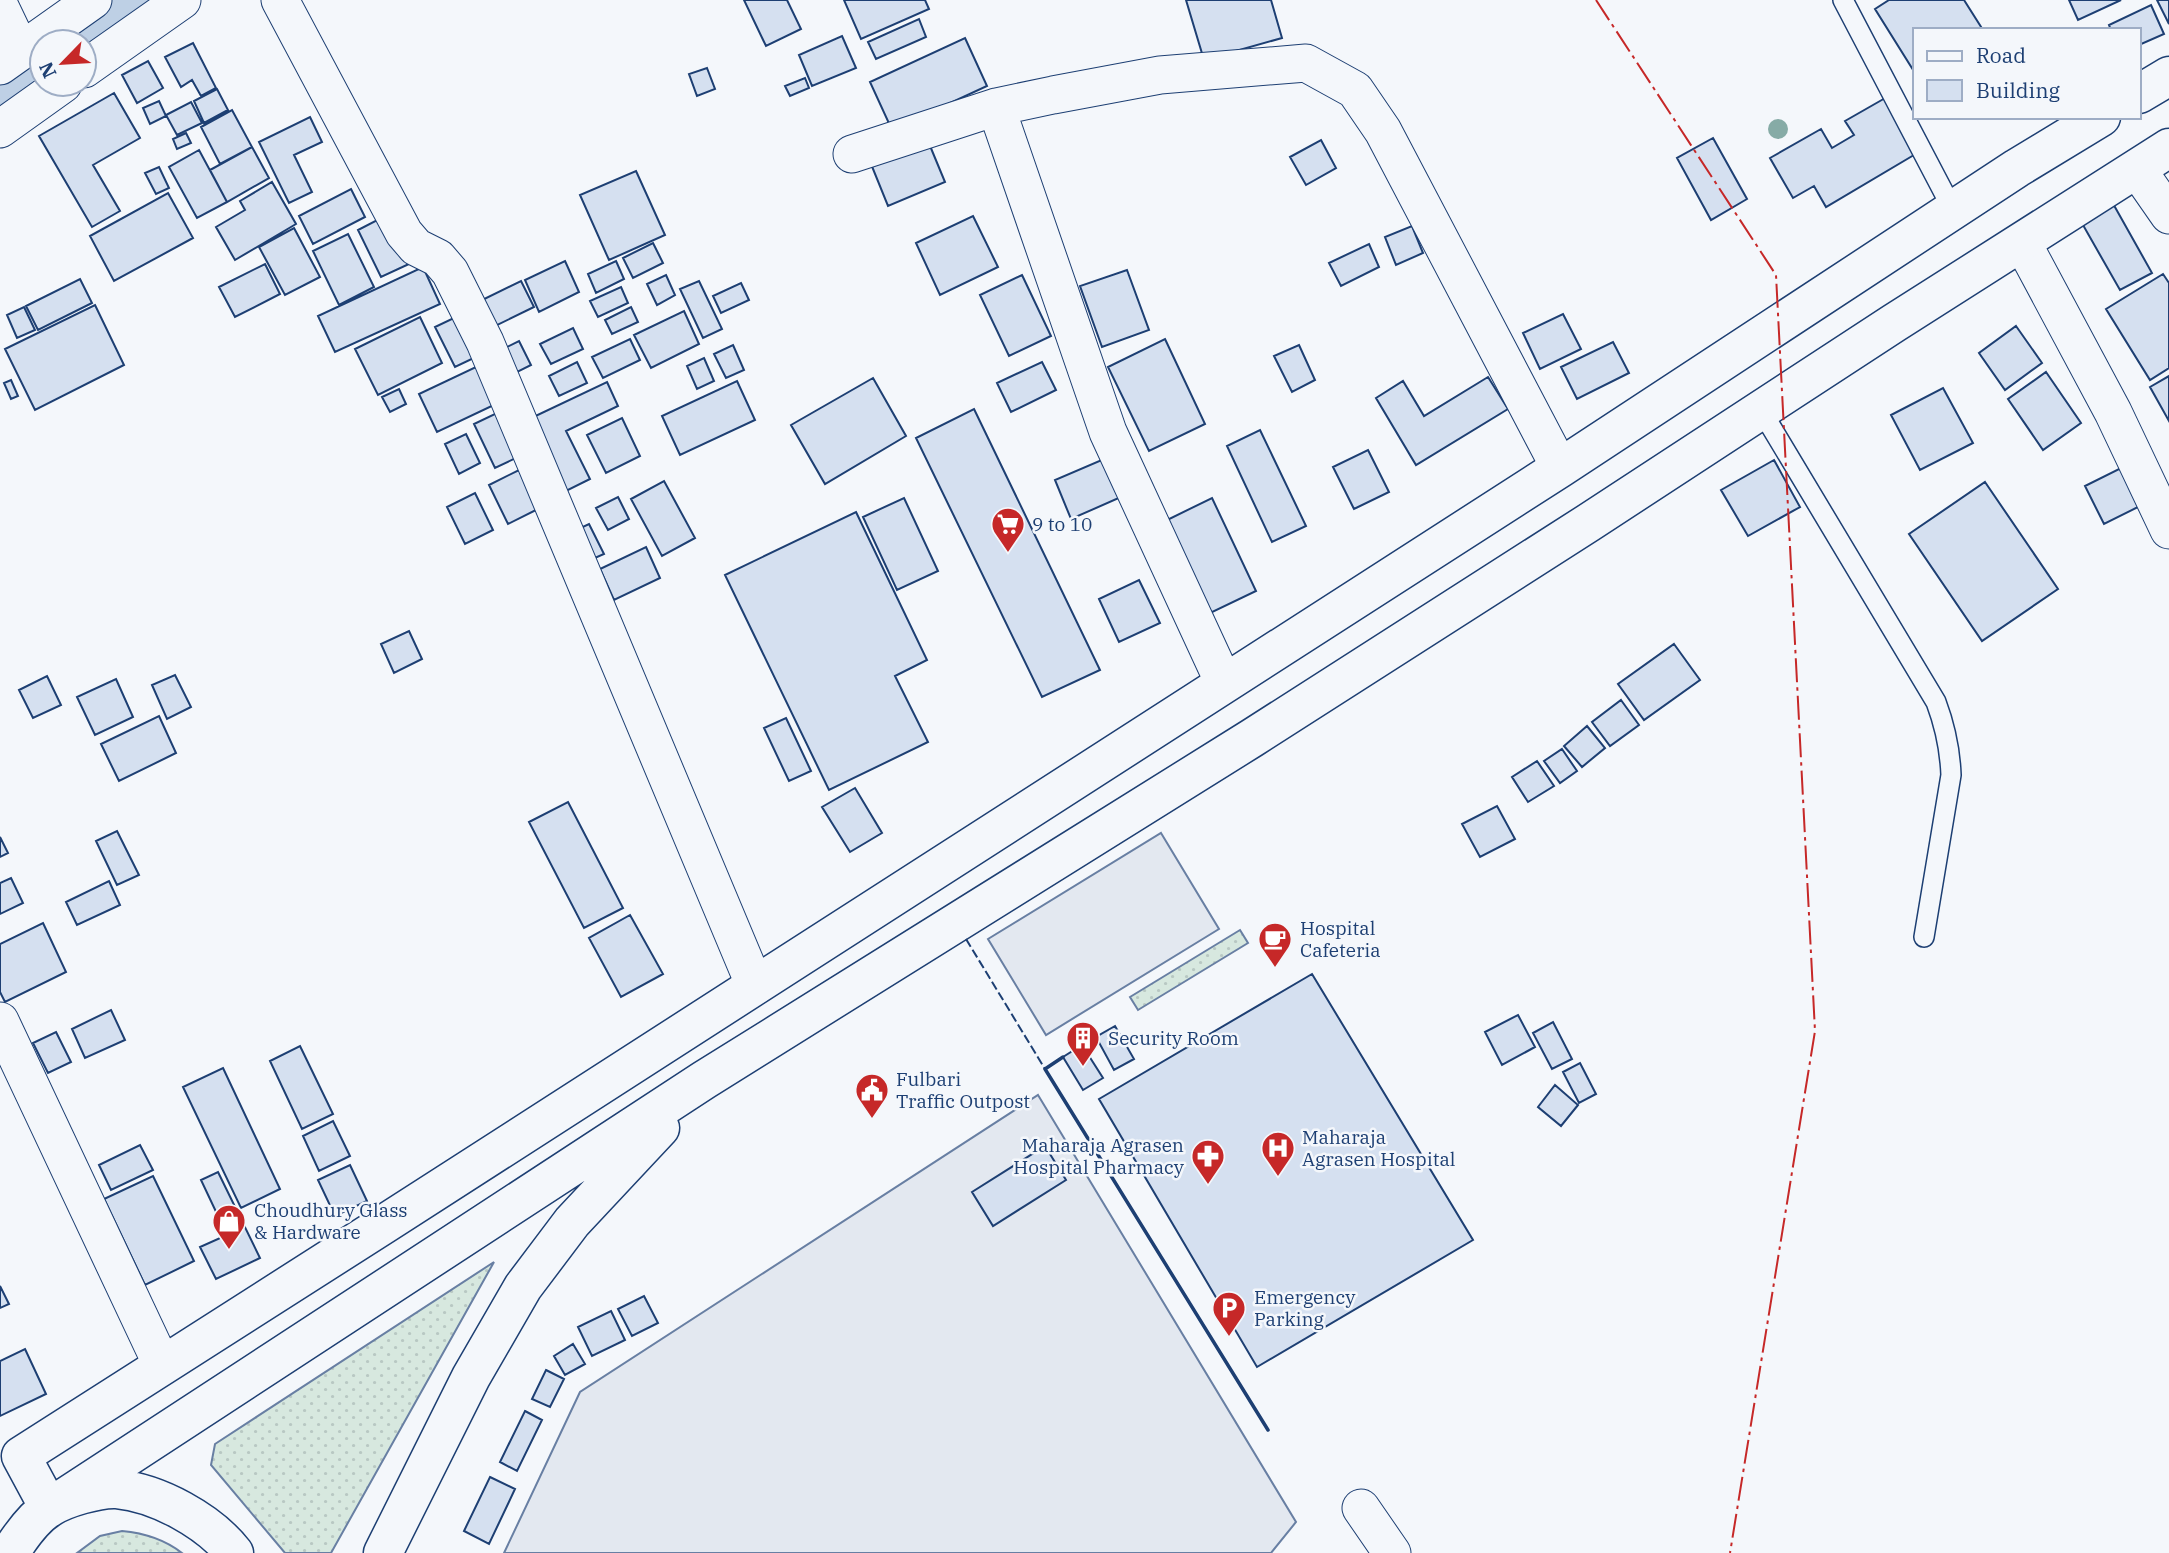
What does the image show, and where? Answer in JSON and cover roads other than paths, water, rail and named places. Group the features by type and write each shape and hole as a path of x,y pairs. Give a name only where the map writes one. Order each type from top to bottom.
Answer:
{"highway":[{"path":"2141,93 2169,76"},
{"path":"49,1508 21,1455 755,986 1560,468 2017,168 2098,119"},
{"path":"10,1553 21,1536 49,1508 704,1080 1275,724 2169,148"},
{"path":"383,1553 471,1377 523,1287 572,1222 704,1080"},
{"path":"49,1508 84,1494 115,1489 151,1497 188,1514 226,1542 234,1553"}],"street":[{"path":"0,7 10,58 93,0"},
{"path":"98,59 182,0"},
{"path":"280,0 404,233 416,247 438,258 450,272 485,342 755,986"},
{"path":"852,154 996,107 1160,75 1306,63 1355,90 1383,131 1560,468"},
{"path":"0,129 43,98"},
{"path":"996,107 1108,432 1224,683"},
{"path":"2137,169 2169,215"},
{"path":"2022,242 2113,412 2169,530"},
{"path":"0,1021 163,1364"},
{"path":"1361,1508 1392,1553"}],"lane":[{"path":"1843,0 1953,210"},
{"path":"1761,410 1936,702 1945,725 1951,775 1924,937"}],"waterway":[{"path":"98,35 150,0"},
{"path":"0,102 28,83"}],"place":[{"name":"9 to 10","path":"1008,554"},
{"name":"Hospital Cafeteria","path":"1275,969"},
{"name":"Security Room","path":"1083,1068"},
{"name":"Fulbari Traffic Outpost","path":"872,1120"},
{"name":"Maharaja Agrasen Hospital","path":"1278,1178"},
{"name":"Maharaja Agrasen Hospital Pharmacy","path":"1208,1186"},
{"name":"Choudhury Glass & Hardware","path":"229,1251"},
{"name":"Emergency Parking","path":"1229,1338"}]}
